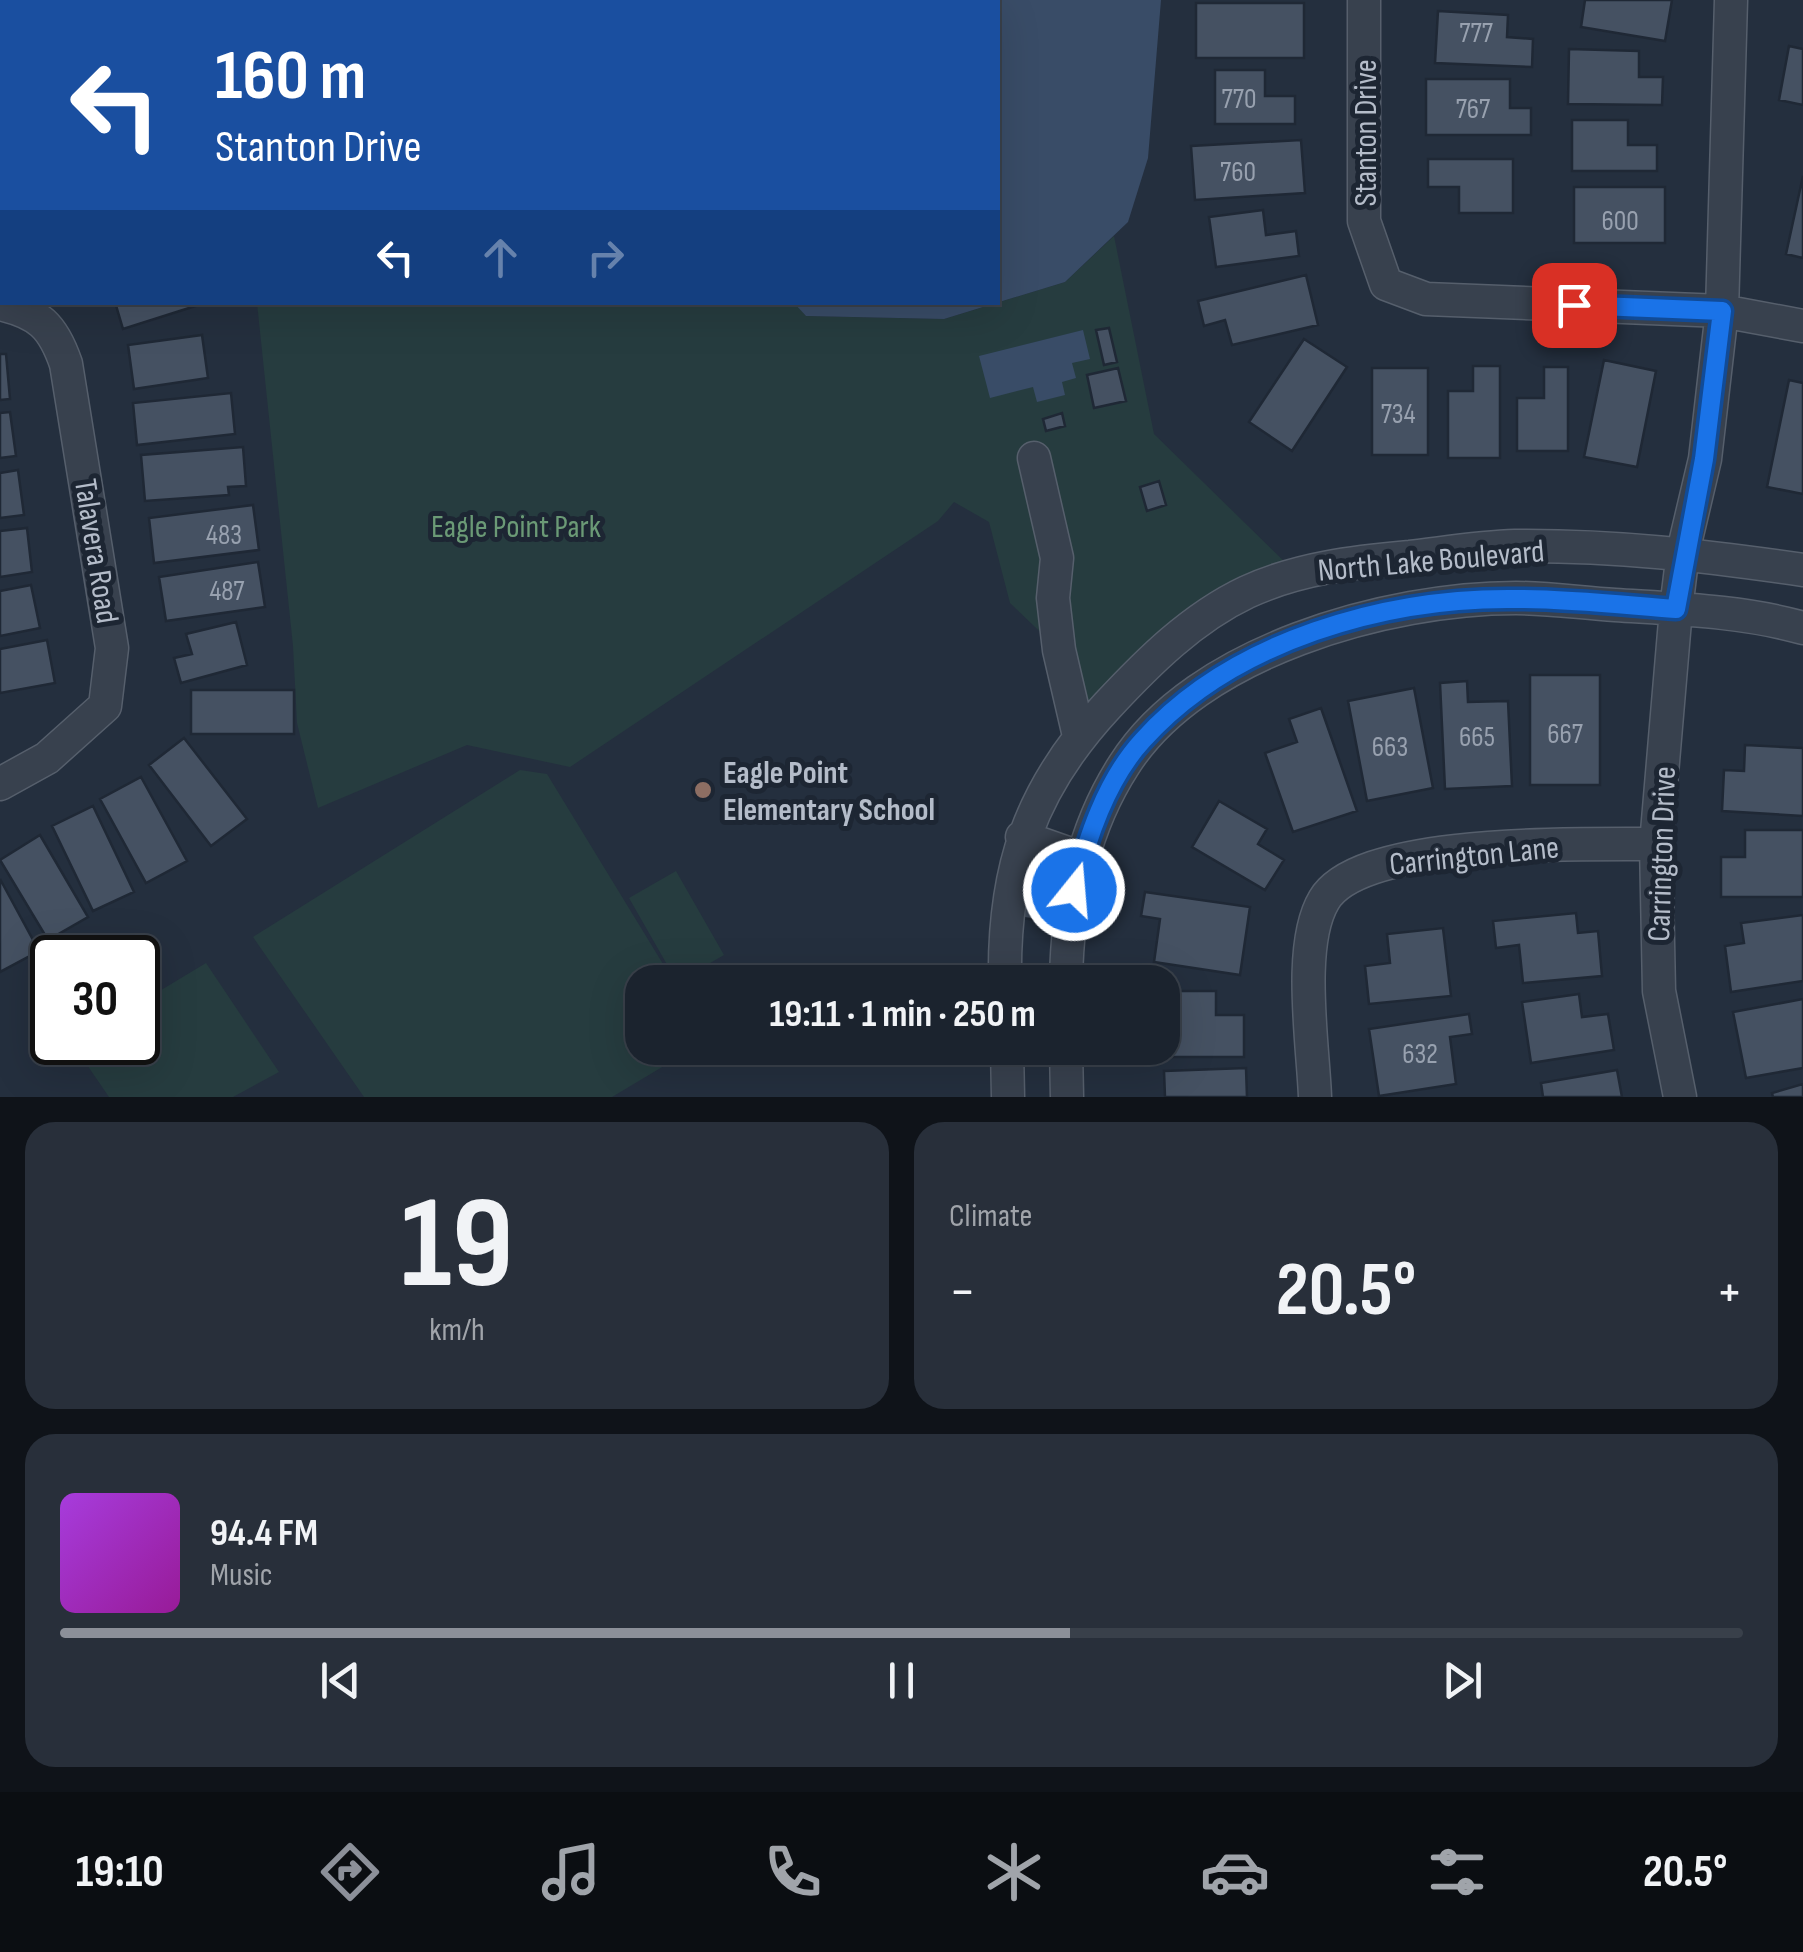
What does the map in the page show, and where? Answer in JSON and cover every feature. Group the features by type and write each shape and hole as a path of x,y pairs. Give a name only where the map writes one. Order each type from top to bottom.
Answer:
{"street":[{"name":"Stanton Drive","path":"1364,0 1364,220 1386,284 1426,300 1722,311 1803,326"},
{"path":"1676,609 1704,459 1722,311 1731,0"},
{"name":"Talavera Road","path":"0,784 47,758 105,706 112,648 66,364 56,332 43,319 3,305"},
{"path":"1034,458 1058,558 1053,598 1059,650 1079,736"},
{"name":"North Lake Boulevard","path":"1006,965 1005,933 1022,837 1035,805 1079,736 1141,669 1204,616 1248,592 1296,573 1346,563 1514,546 1684,552 1803,570"},
{"name":"North Lake Boulevard","path":"1067,965 1069,922 1082,858 1123,766 1143,740 1223,677 1282,645 1338,624 1457,602 1516,598 1676,609 1803,628"},
{"name":"Carrington Drive","path":"1676,609 1656,844 1659,991 1680,1097"},
{"path":"1022,837 1082,858"},
{"name":"Carrington Lane","path":"1314,1097 1310,948 1324,899 1346,878 1381,862 1520,846 1656,844"},
{"path":"1007,1065 1008,1097"},
{"path":"1066,1065 1067,1097"}],"green space":[{"name":"Eagle Point Park","path":"1114,236 1154,434 1296,573 1248,592 1079,736 1059,650 1010,603 989,522 954,502 938,521 570,767 467,745 318,808 297,723 293,646 257,305 797,305 806,316 944,319 1065,282"},
{"path":"520,770 547,774 664,965 625,965 625,1065 666,1065 612,1097 364,1097 253,937"},
{"path":"676,871 724,955 707,965 667,965 629,898"},
{"path":"206,963 279,1072 233,1097 109,1097 87,1065 160,1065 160,991"}],"water":[{"path":"1000,0 1161,0 1148,158 1128,222 1065,282 1000,302"},
{"path":"796,305 990,305 944,319 806,316"},
{"path":"1083,330 1090,359 1072,363 1076,378 1062,382 1065,395 1037,402 1033,387 990,398 979,356"}],"building":[{"path":"1585,0 1672,0 1665,41 1581,27"},
{"path":"1196,3 1304,3 1304,58 1196,58"},
{"path":"1438,11 1508,15 1507,37 1533,39 1532,67 1435,63"},
{"path":"1789,46 1803,49 1803,105 1779,100"},
{"path":"1569,49 1639,51 1639,77 1663,77 1662,105 1568,104"},
{"path":"1215,70 1265,70 1265,96 1295,96 1295,124 1215,124"},
{"path":"1426,79 1510,79 1510,108 1531,108 1531,135 1426,135"},
{"path":"1572,120 1628,120 1628,145 1657,145 1657,171 1572,171"},
{"path":"1301,140 1305,193 1195,200 1191,146"},
{"path":"1428,159 1513,159 1513,213 1459,213 1459,187 1428,187"},
{"path":"1803,176 1803,258 1786,254"},
{"path":"1574,187 1665,187 1665,243 1574,243"},
{"path":"1263,210 1266,235 1296,231 1299,256 1216,267 1209,217"},
{"path":"1306,275 1318,325 1232,345 1225,320 1204,326 1198,301"},
{"path":"116,305 199,305 123,329"},
{"path":"1109,328 1117,362 1104,365 1096,330"},
{"path":"202,335 208,378 134,389 128,345"},
{"path":"1304,339 1347,367 1292,451 1249,422"},
{"path":"0,354 6,354 10,399 0,400"},
{"path":"1604,360 1656,371 1637,467 1584,457"},
{"path":"1473,366 1500,366 1500,458 1448,458 1448,391 1473,391"},
{"path":"1544,367 1568,367 1568,451 1517,451 1517,398 1544,398"},
{"path":"1118,368 1126,401 1094,408 1087,375"},
{"path":"1372,368 1428,368 1428,455 1372,455"},
{"path":"1789,380 1803,383 1803,494 1767,487"},
{"path":"231,393 235,434 137,445 133,403"},
{"path":"10,412 16,456 0,458 0,413"},
{"path":"1062,413 1065,426 1046,431 1043,419"},
{"path":"243,447 246,486 228,487 229,495 145,501 141,455"},
{"path":"18,470 24,515 0,518 0,473"},
{"path":"1159,481 1166,505 1147,511 1140,487"},
{"path":"253,505 259,550 154,563 149,518"},
{"path":"27,528 32,572 0,577 0,531"},
{"path":"258,562 265,607 166,621 159,577"},
{"path":"31,585 40,628 0,636 0,591"},
{"path":"236,622 247,665 181,683 174,658 192,654 186,634"},
{"path":"47,640 55,683 0,693 0,649"},
{"path":"1530,675 1600,675 1600,785 1530,785"},
{"path":"1467,681 1468,702 1508,701 1512,786 1445,789 1440,683"},
{"path":"1414,688 1433,788 1367,801 1348,701"},
{"path":"191,690 294,690 294,734 191,734"},
{"path":"1321,708 1357,811 1293,832 1265,753 1297,742 1289,719"},
{"path":"184,738 247,819 211,846 149,765"},
{"path":"1745,745 1803,748 1803,816 1722,811 1724,770 1744,771"},
{"path":"141,777 187,861 146,883 100,799"},
{"path":"1219,801 1267,829 1258,844 1284,860 1265,890 1192,847"},
{"path":"93,806 134,892 93,911 52,826"},
{"path":"1745,830 1803,830 1803,897 1721,897 1721,857 1745,857"},
{"path":"40,835 88,917 57,935 45,935 0,860"},
{"path":"0,879 30,935 30,956 0,972"},
{"path":"1029,886 1048,889 1043,921 1023,918"},
{"path":"1145,892 1250,907 1240,975 1154,962 1160,919 1141,916"},
{"path":"1576,913 1578,933 1598,931 1602,976 1523,983 1519,945 1496,948 1493,921"},
{"path":"1803,915 1803,981 1731,992 1725,946 1744,943 1741,923"},
{"path":"1443,928 1451,996 1369,1004 1365,966 1390,963 1387,934"},
{"path":"1180,991 1216,991 1216,1015 1244,1015 1244,1057 1180,1057"},
{"path":"1579,994 1582,1017 1608,1014 1614,1050 1531,1063 1522,1002"},
{"path":"1803,999 1803,1068 1746,1078 1733,1012"},
{"path":"1469,1014 1472,1034 1450,1037 1456,1084 1379,1096 1369,1029"},
{"path":"1246,1068 1247,1097 1165,1097 1164,1071"},
{"path":"1617,1070 1622,1097 1543,1097 1541,1083"},
{"path":"1803,1084 1803,1097 1773,1097 1772,1093"}],"place":[{"name":"Eagle Point Elementary School","path":"703,790"}],"route":[{"path":"1074,890 1100,812 1123,766 1143,740 1171,714 1223,677 1282,645 1338,624 1398,609 1457,602 1516,598 1676,609 1704,459 1722,311 1574,305"}]}
